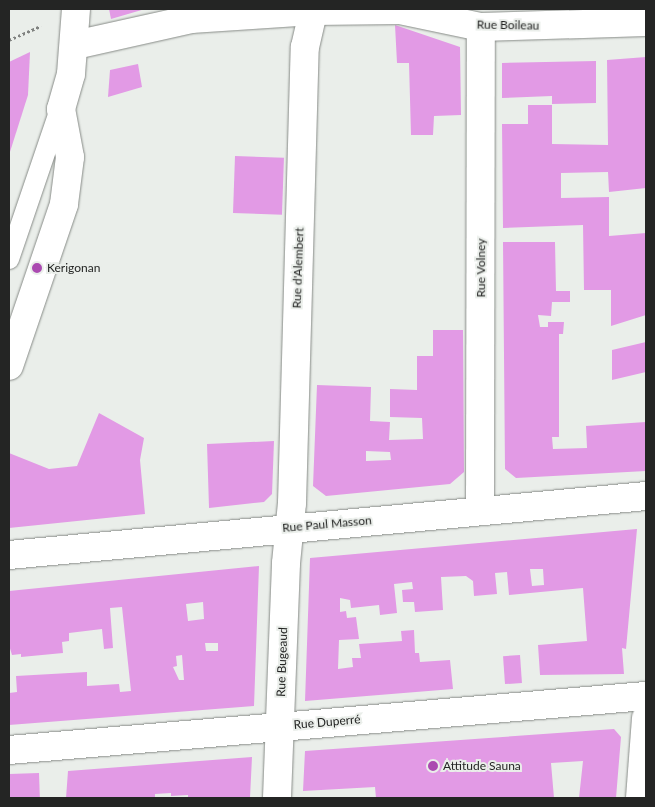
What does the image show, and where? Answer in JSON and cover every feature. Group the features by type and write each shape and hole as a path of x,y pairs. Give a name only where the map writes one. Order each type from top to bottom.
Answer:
{"street":[{"path":"9,366 64,204 70,157 61,109 71,74 75,45 76,9"},
{"name":"Rue Boileau","path":"75,45 191,19 313,11 400,10 481,27 646,22"},
{"name":"Rue d'Alembert","path":"290,526 305,47 313,11"},
{"name":"Rue Volney","path":"480,510 481,27"},
{"name":"Rue Paul Masson","path":"9,555 290,526 646,496"},
{"name":"Rue Bugeaud","path":"276,798 290,526"},
{"name":"Rue Duperré","path":"9,750 646,696"},
{"path":"640,798 646,718"}],"lane":[{"path":"9,259 61,109"}],"path":[{"path":"9,40 41,26"}],"building":[{"path":"109,9 145,9 111,19"},
{"path":"395,25 460,47 461,115 434,116 433,135 411,135 409,63 397,63"},
{"path":"30,52 28,95 9,155 9,62"},
{"path":"646,57 646,188 609,192 608,172 561,173 561,198 609,197 609,236 646,233 646,315 611,326 611,290 584,290 583,225 503,228 502,124 528,124 528,105 552,105 552,144 608,145 607,60"},
{"path":"596,61 596,103 552,104 552,96 502,98 502,63"},
{"path":"138,64 142,87 108,97 110,70"},
{"path":"235,156 284,158 282,215 233,213"},
{"path":"503,242 555,242 556,291 570,291 570,302 552,302 551,316 538,315 540,327 548,327 548,322 564,322 563,334 559,334 559,437 552,437 553,449 587,448 586,426 646,422 646,471 516,478 505,469"},
{"path":"433,330 463,330 464,472 450,484 326,496 313,486 317,385 371,387 370,421 390,422 389,440 423,439 422,418 390,417 390,389 417,390 417,356 433,356","holes":["366,451 390,452 391,460 366,461"]},
{"path":"646,342 646,372 612,380 612,350"},
{"path":"99,413 144,438 140,460 145,514 9,528 9,453 49,469 77,466"},
{"path":"274,441 272,494 264,502 209,508 207,444"},
{"path":"637,529 626,649 622,648 624,674 540,675 538,645 587,641 583,588 509,595 507,572 495,573 497,594 474,596 473,581 466,576 441,577 443,610 415,612 414,602 403,602 402,590 413,589 412,582 394,584 397,613 380,615 379,605 351,608 350,600 340,598 340,612 346,611 347,618 356,617 359,639 339,640 338,669 353,667 352,658 361,658 359,644 402,641 401,631 414,630 415,653 419,653 420,662 450,660 453,689 305,701 310,558","holes":["530,569 543,569 544,585 532,586"]},
{"path":"259,566 254,706 9,725 9,693 17,692 16,676 87,672 87,686 119,684 120,692 131,691 122,607 110,608 113,648 104,649 102,629 69,633 69,641 62,642 63,653 21,657 21,654 12,655 9,645 9,591","holes":["203,602 204,619 188,621 186,604","205,643 218,643 218,651 206,651","182,655 184,680 179,680 173,667 177,666 176,656"]},
{"path":"520,655 522,683 505,684 503,656"},
{"path":"614,729 621,737 616,798 579,798 583,761 551,763 554,798 376,798 375,787 303,791 305,751"},
{"path":"252,757 250,798 188,798 188,795 171,796 171,793 155,794 155,798 66,798 68,771"},
{"path":"39,773 40,798 10,798 9,774"}],"place":[{"name":"Kerigonan","path":"37,268"},
{"name":"Attitude Sauna","path":"433,766"}]}
